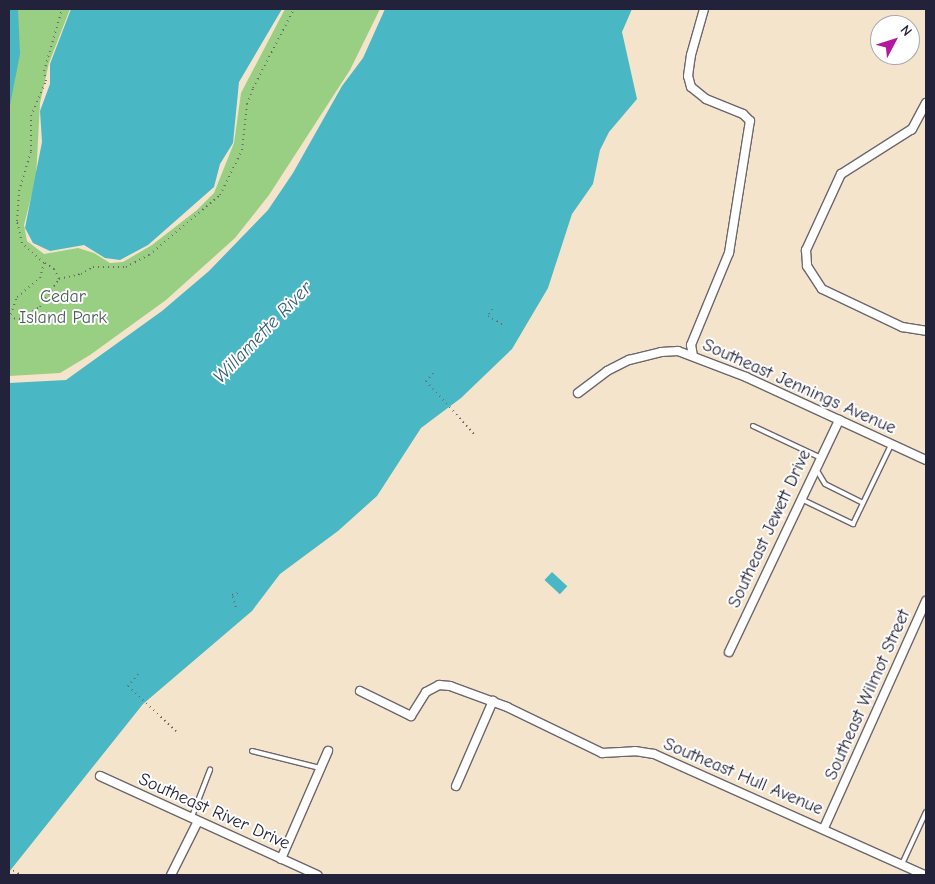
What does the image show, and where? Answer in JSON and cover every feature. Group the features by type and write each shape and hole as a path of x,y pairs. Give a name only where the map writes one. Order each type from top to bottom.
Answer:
{"street":[{"path":"693,356 691,345 729,253 750,121 743,114 706,99 691,87 688,76 691,55 704,9"},
{"path":"926,103 912,129 841,174 806,250 807,266 822,289 902,327 926,331"},
{"name":"Southeast Jennings Avenue","path":"578,393 607,371 644,355 678,351 839,420 926,460"},
{"name":"Southeast Jewett Drive","path":"729,652 839,420"},
{"name":"Southeast Wilmot Street","path":"824,828 926,601"},
{"name":"Southeast Hull Avenue","path":"360,691 411,716 421,698 439,685 493,701 602,753 635,751 654,754 824,828 925,875"},
{"path":"456,786 493,701"},
{"path":"281,859 328,751"},
{"name":"Southeast River Drive","path":"100,776 194,821 317,875"},
{"path":"171,875 194,821"}],"lane":[{"path":"753,426 820,458"},
{"path":"801,499 853,524 891,444"},
{"path":"816,468 825,484 863,503"},
{"path":"252,751 322,768"},
{"path":"194,821 210,770"},
{"path":"902,864 926,812"}],"path":[{"path":"59,279 54,269 44,263 22,242 17,221 19,191 31,151 31,116 46,81 44,71 62,9"},
{"path":"44,263 40,278 17,297 9,318 20,319 40,307 59,279 81,274 93,267 126,267 149,255 220,195 242,150 247,104 253,88 294,9"},
{"path":"492,309 488,316 504,326"},
{"path":"433,373 426,381 474,434"},
{"path":"236,607 232,595 238,593"},
{"path":"138,674 128,686 176,731"},
{"path":"9,868 21,875"}],"green space":[{"name":"Cedar Island Park","path":"9,9 70,9 49,63 40,103 36,178 24,225 27,241 44,254 78,248 94,253 110,263 123,262 152,245 197,210 214,193 234,143 241,93 285,9 380,9 350,70 269,195 235,238 166,300 90,355 60,373 9,376"}],"water":[{"path":"9,9 18,9 20,54 9,110"},
{"path":"71,9 282,9 239,82 233,143 220,164 214,187 148,245 120,260 105,258 84,245 50,251 33,243 25,228 42,142 40,111 50,84 50,64"},
{"name":"Willamette River","path":"385,9 632,9 622,32 637,99 609,132 600,150 593,184 572,214 548,288 512,349 461,398 421,428 377,496 338,531 280,574 252,611 143,704 9,872 9,383 66,380 162,311 209,271 268,210 293,173 342,86 363,58"},
{"path":"552,572 567,586 560,594 544,580"}]}
